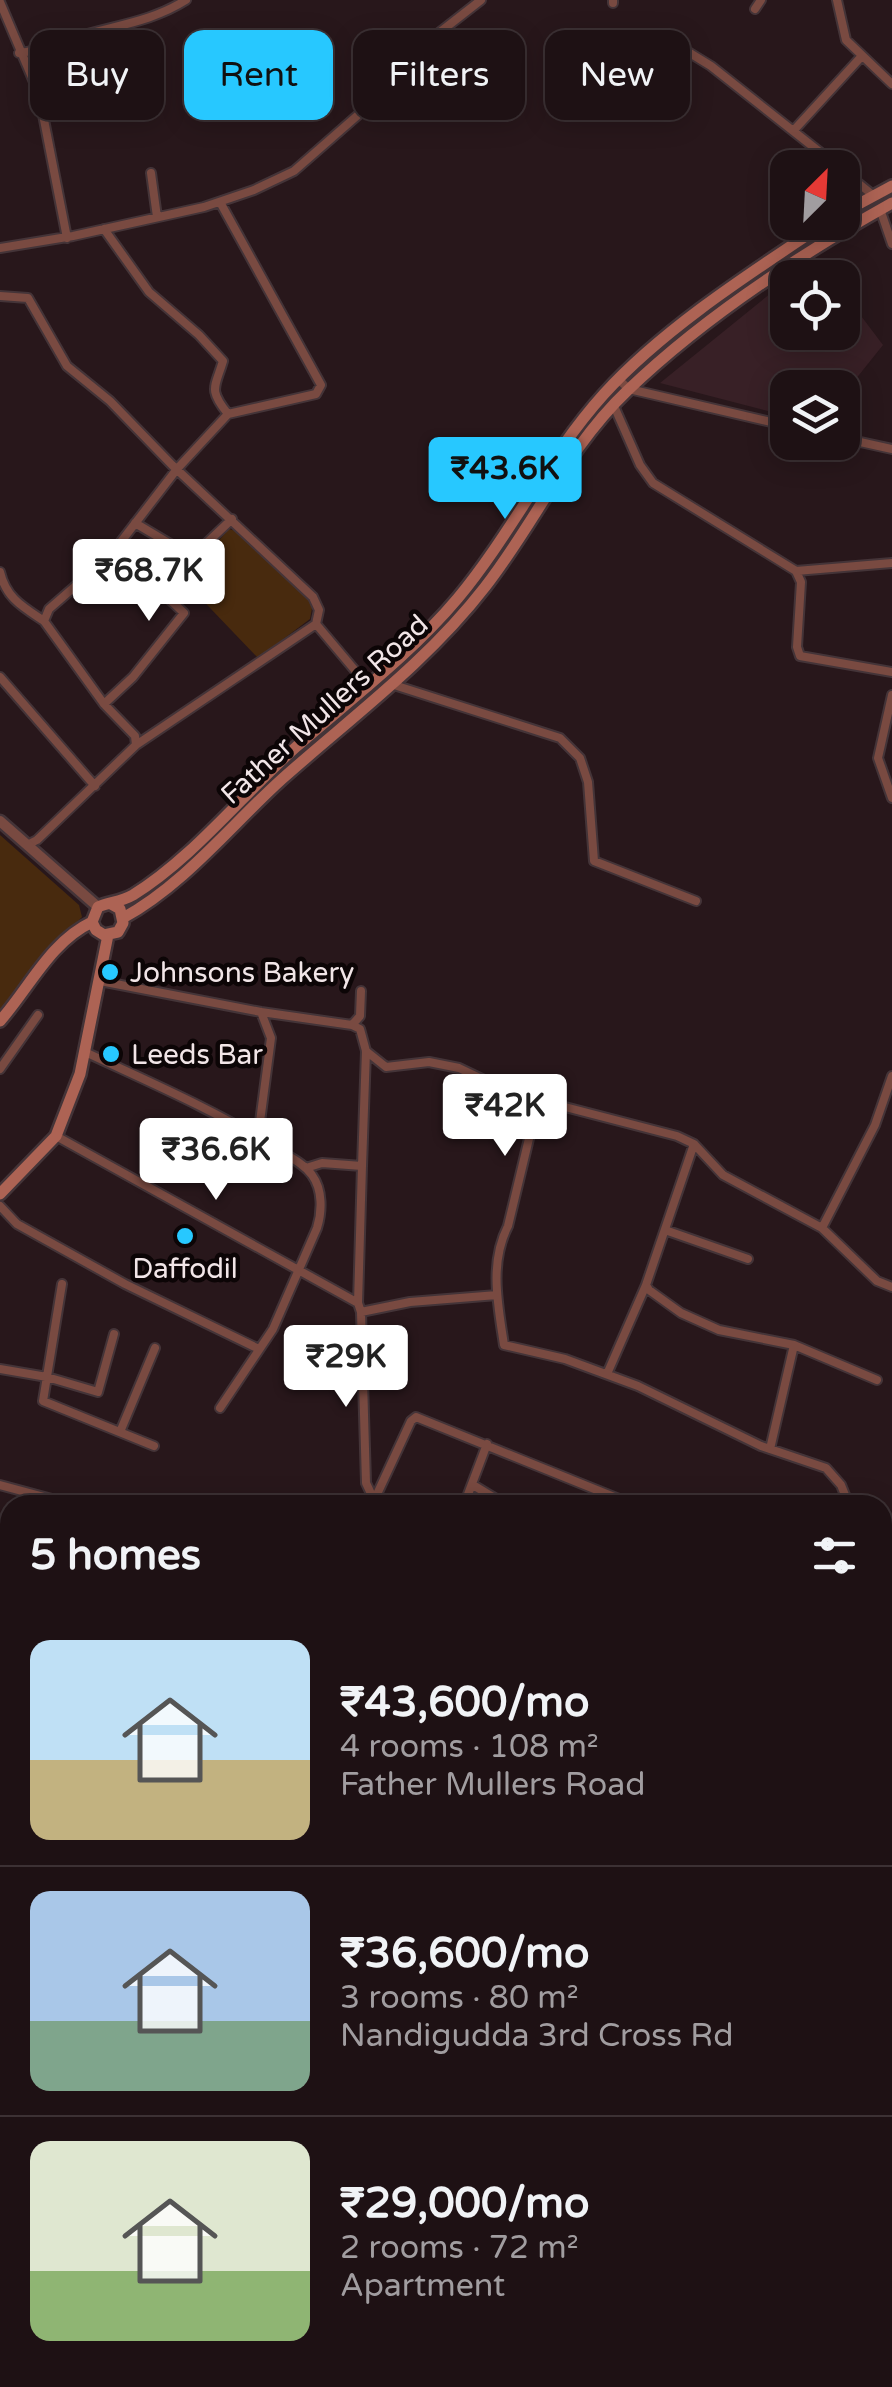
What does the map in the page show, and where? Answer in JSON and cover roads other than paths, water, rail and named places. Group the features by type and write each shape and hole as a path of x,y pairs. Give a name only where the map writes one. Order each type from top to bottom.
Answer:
{"main road":[{"path":"860,203 892,186"},
{"name":"Father Mullers Road","path":"124,918 156,897 282,780 394,685 466,612 496,574 566,464 629,389 693,334 804,254 886,206"},
{"path":"0,1021 44,962 74,931 92,922 104,906 132,896 156,878 295,748 369,687 458,599 575,429 618,380 690,320 801,240"},
{"path":"92,922 96,930 108,935 118,932 124,918 120,909 104,906"},
{"path":"0,1194 56,1136 80,1074 108,935"}],"street":[{"path":"19,53 36,52 152,18 186,0"},
{"path":"0,248 67,238 220,202 254,190 304,164 370,104 426,43 481,0"},
{"path":"837,0 846,40 861,58 891,81"},
{"path":"0,2 39,94 67,238"},
{"path":"690,53 820,150"},
{"path":"795,129 861,58"},
{"path":"151,174 157,217"},
{"path":"860,184 874,196"},
{"path":"44,621 49,609 110,556 177,469 228,414 316,394 321,386 220,202"},
{"path":"886,206 892,244"},
{"path":"104,229 149,292 223,360 213,388 215,398 228,414"},
{"path":"0,296 28,298 66,366 110,401 313,597 319,610 316,624 136,745 29,844"},
{"path":"618,380 629,389 770,422"},
{"path":"614,406 652,483 796,571 801,582 797,647 800,656 892,672"},
{"path":"860,442 892,449"},
{"path":"170,598 192,558 232,520"},
{"path":"135,523 192,558"},
{"path":"104,704 126,686 184,613 145,576 110,556"},
{"path":"796,571 892,563"},
{"path":"0,572 3,593 44,621 104,704 134,736 136,745"},
{"path":"316,624 369,687"},
{"path":"0,677 95,786"},
{"path":"394,685 560,738 580,758 588,782 594,861 696,901"},
{"path":"892,695 878,758 888,776 892,798"},
{"path":"0,821 104,906"},
{"path":"100,980 360,1029 366,1051 360,1308 366,1482 371,1495"},
{"path":"352,1025 360,1016 361,991"},
{"path":"258,1138 271,1038 261,1012"},
{"path":"0,1069 38,1015"},
{"path":"366,1051 386,1068 429,1062 459,1068 489,1084 538,1101 651,1128 694,1144 723,1175 822,1228 878,1281 892,1287"},
{"path":"85,1052 258,1138 306,1168 315,1178 322,1213 299,1270 273,1329 220,1408"},
{"path":"822,1228 875,1125 892,1076"},
{"path":"538,1101 508,1226 500,1240 495,1278 504,1345 565,1359 607,1374 770,1449 826,1468 845,1495"},
{"path":"56,1136 299,1270 360,1308 497,1295"},
{"path":"607,1374 646,1285 694,1144"},
{"path":"306,1168 322,1163 362,1166"},
{"path":"0,1206 16,1224 125,1284 259,1349"},
{"path":"665,1230 748,1259"},
{"path":"62,1284 43,1401 154,1446"},
{"path":"646,1285 681,1313 719,1330 794,1345 877,1380"},
{"path":"0,1369 98,1392 114,1334"},
{"path":"770,1449 794,1345"},
{"path":"120,1432 155,1348"},
{"path":"376,1495 411,1420 416,1417 610,1495"},
{"path":"468,1495 486,1444"},
{"path":"0,1485 37,1495"},
{"path":"473,1485 490,1495"}],"place":[{"name":"Johnsons Bakery","path":"110,972"},
{"name":"Leeds Bar","path":"111,1054"},
{"name":"Daffodil","path":"185,1236"}]}
